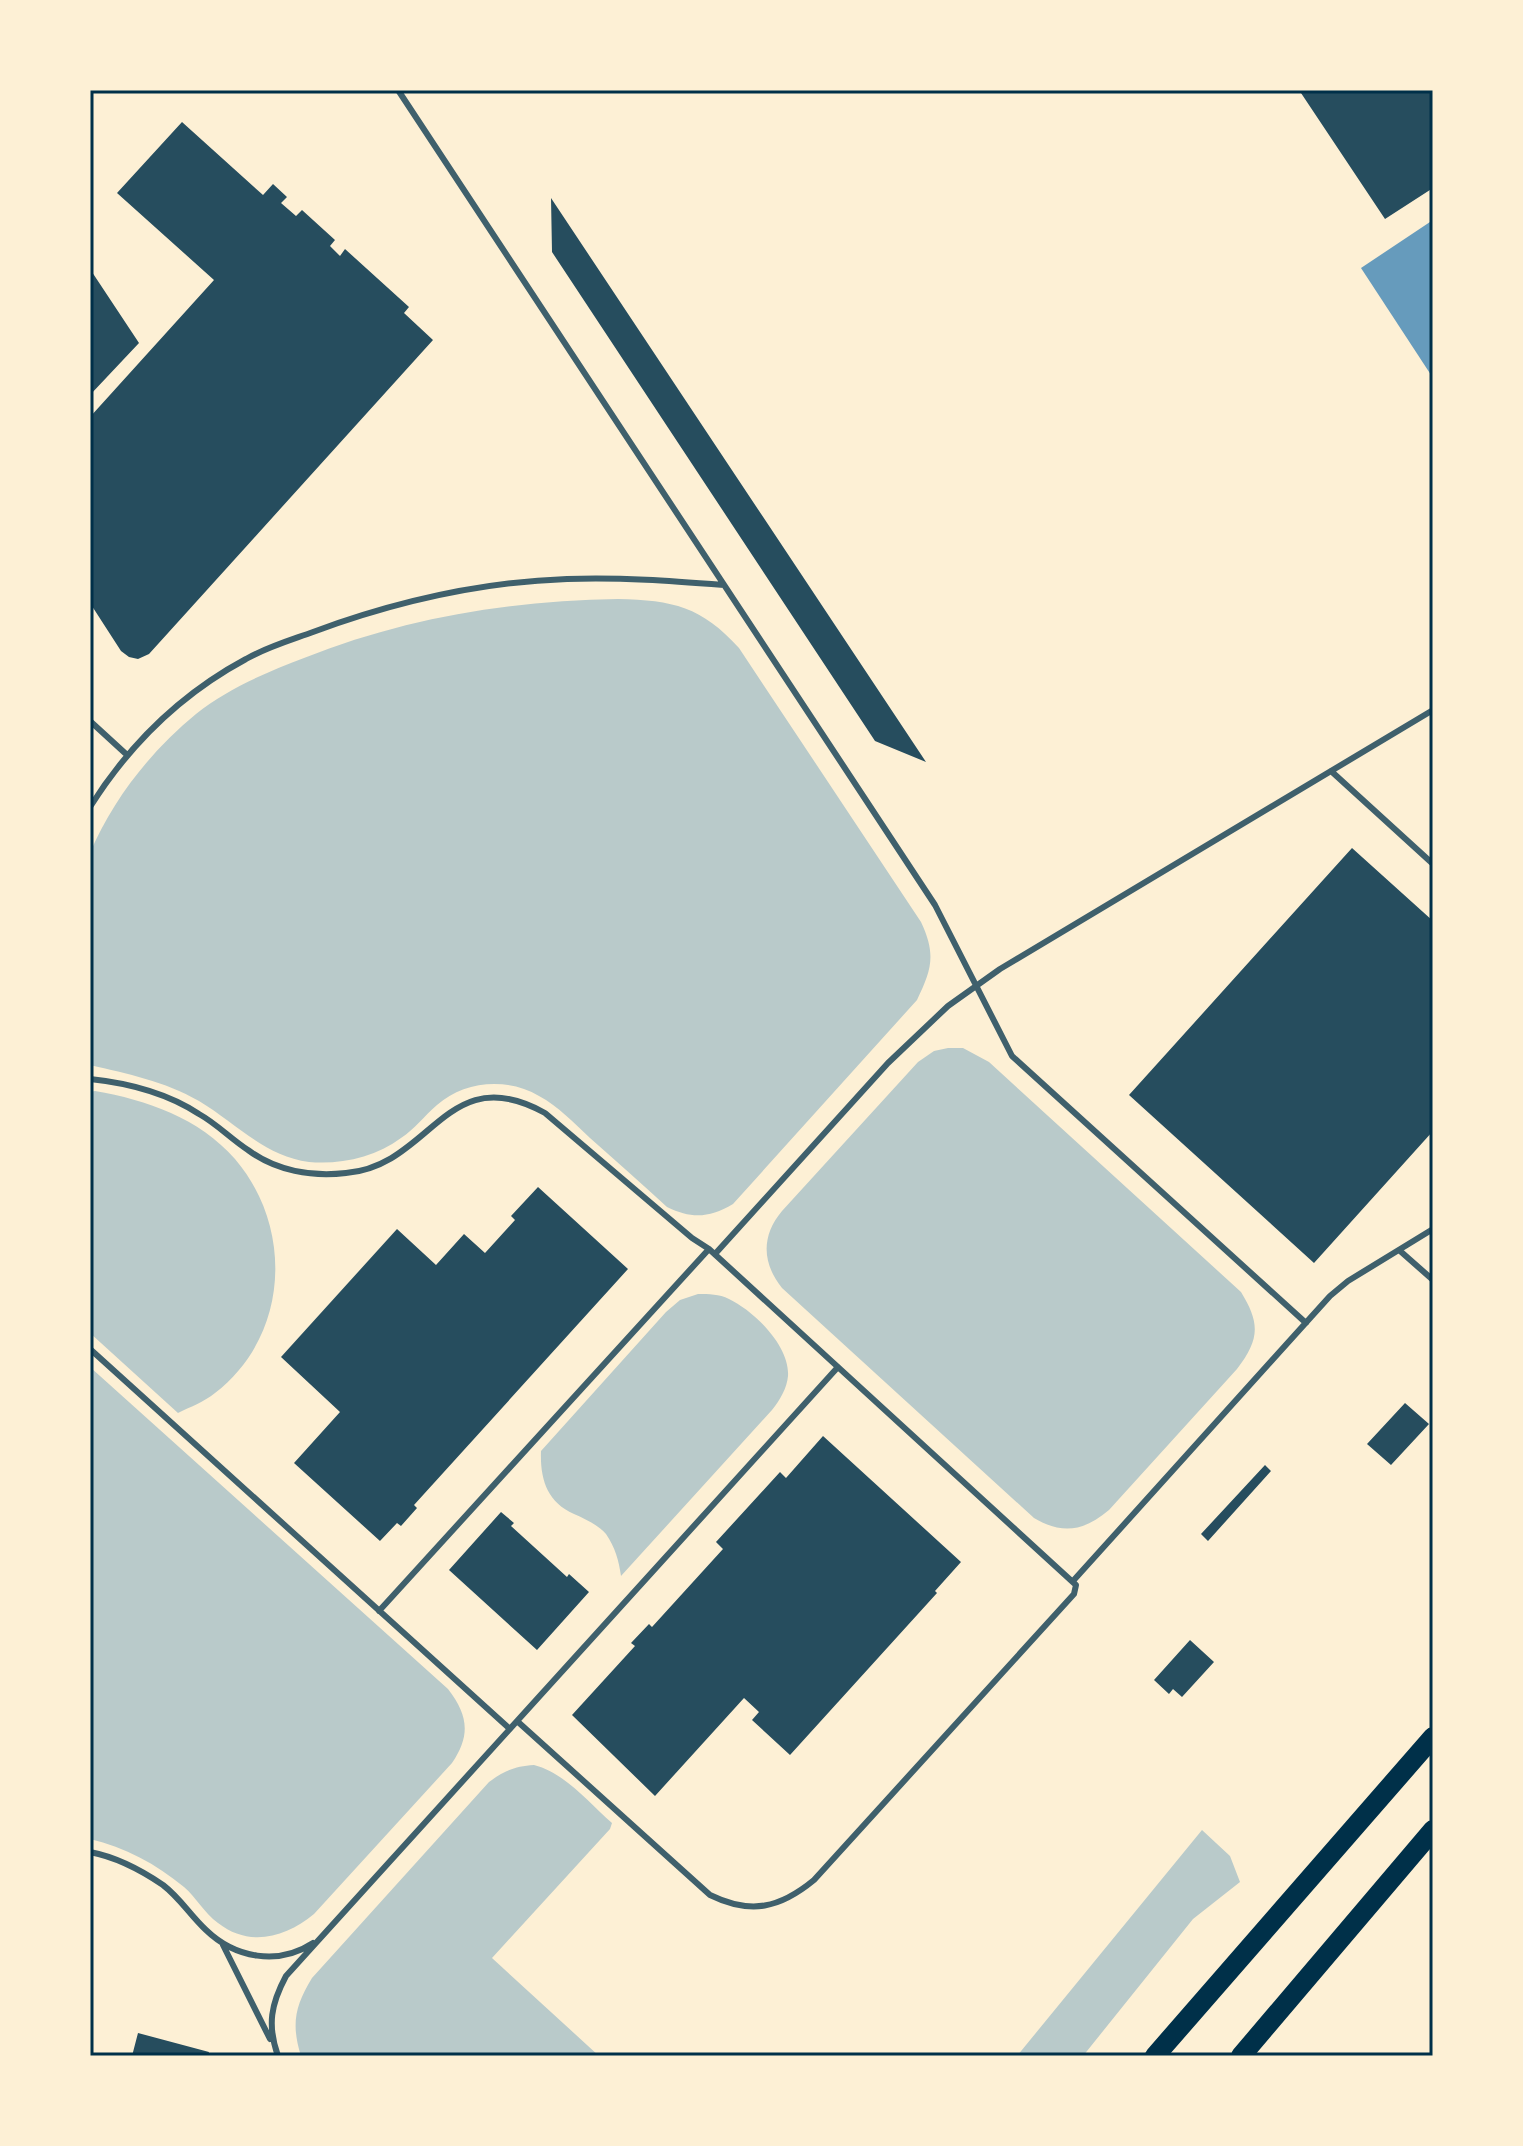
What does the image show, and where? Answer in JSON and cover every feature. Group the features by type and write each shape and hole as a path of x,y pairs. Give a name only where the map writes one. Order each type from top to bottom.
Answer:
{"main road":[{"path":"1155,2056 1433,1737"},
{"path":"1241,2056 1433,1830"}],"lane":[{"path":"398,90 935,905 1012,1056 1306,1323"},
{"path":"90,807 126,754 169,712 204,685 248,658 348,619 448,594 566,579 639,578 724,585"},
{"path":"379,1611 888,1063 948,1006 1000,969 1433,710"},
{"path":"90,721 126,754"},
{"path":"1331,771 1433,864"},
{"path":"90,1079 119,1082 173,1100 198,1113 268,1163 291,1171 322,1174 349,1173 376,1166 405,1151 445,1114 482,1097 527,1102 545,1113 712,1252 1073,1581 1076,1590 814,1880 795,1896 771,1906 746,1907 710,1895 517,1721"},
{"path":"1073,1581 1330,1296 1348,1281 1433,1229"},
{"path":"1399,1250 1433,1280"},
{"path":"90,1349 510,1729"},
{"path":"278,2054 270,2016 275,1997 286,1976 838,1367"},
{"path":"90,1852 120,1861 163,1886 222,1944 245,1953 265,1957 287,1956 320,1939"},
{"path":"222,1944 278,2054"}],"shaded area":[{"path":"618,599 655,601 685,608 712,623 739,648 921,922 929,943 929,970 917,1000 733,1204 700,1215 684,1214 667,1207 559,1110 539,1096 513,1086 486,1084 460,1091 437,1105 391,1145 357,1158 321,1163 293,1159 264,1146 199,1101 173,1088 90,1065 90,853 122,795 179,728 208,705 248,682 304,658 380,632 497,608"},
{"path":"963,1048 989,1062 1241,1292 1252,1313 1253,1340 1237,1369 1109,1510 1082,1526 1054,1527 1034,1518 782,1288 768,1259 767,1240 782,1211 918,1062 934,1051"},
{"path":"90,1092 153,1106 205,1132 235,1159 254,1187 267,1217 274,1248 275,1280 269,1312 258,1342 240,1369 215,1393 178,1413 90,1333"},
{"path":"698,1294 725,1297 749,1312 769,1331 787,1365 786,1385 772,1410 621,1576 616,1554 606,1534 591,1522 565,1509 551,1496 542,1471 541,1451 666,1312 680,1300"},
{"path":"90,1367 448,1689 463,1716 462,1743 452,1763 314,1914 280,1934 255,1937 230,1931 162,1871 140,1857 90,1839"},
{"path":"534,1765 566,1781 612,1823 610,1829 492,1958 599,2056 301,2056 296,2016 312,1978 489,1782 510,1770"},
{"path":"1202,1830 1230,1856 1240,1882 1193,1919 1083,2056 1017,2056"}],"water":[{"path":"1433,220 1433,378 1361,268"}],"building":[{"path":"1299,90 1433,90 1433,188 1385,219"},
{"path":"182,122 263,195 273,184 287,197 281,203 296,216 302,210 335,240 330,246 340,256 345,249 409,307 404,313 433,340 149,654 138,659 121,651 90,603 90,417 214,280 117,193"},
{"path":"551,198 926,762 875,741 552,252"},
{"path":"90,269 139,343 90,395"},
{"path":"1352,848 1433,921 1433,1131 1314,1263 1129,1095"},
{"path":"538,1187 628,1269 414,1505 417,1508 401,1526 397,1523 380,1541 294,1463 340,1412 281,1357 397,1229 436,1265 464,1234 485,1253 515,1220 511,1216"},
{"path":"1405,1403 1429,1424 1391,1465 1367,1444"},
{"path":"823,1436 961,1562 935,1591 937,1593 790,1755 752,1720 759,1712 744,1698 655,1796 572,1715 635,1646 631,1643 649,1624 652,1627 723,1549 716,1542 780,1472 786,1478"},
{"path":"1265,1465 1271,1471 1208,1541 1201,1534"},
{"path":"501,1512 514,1523 511,1526 567,1577 569,1574 589,1592 537,1650 449,1570"},
{"path":"1190,1640 1214,1662 1182,1697 1173,1689 1169,1694 1154,1680"},
{"path":"138,2033 209,2052 208,2056 132,2056"}]}
